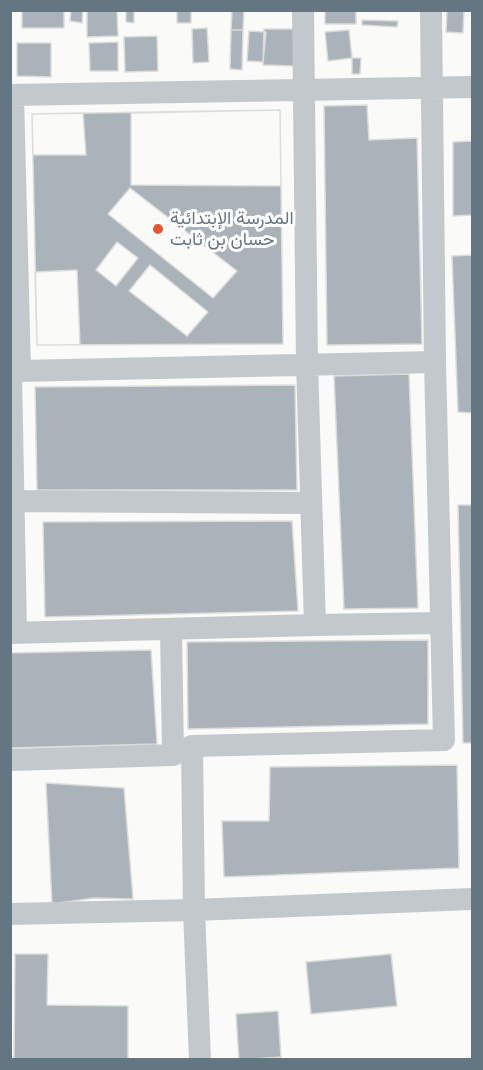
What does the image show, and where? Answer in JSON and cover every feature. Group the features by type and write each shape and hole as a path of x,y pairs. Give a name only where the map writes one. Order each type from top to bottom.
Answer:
{"street":[{"path":"303,10 307,363 315,625"},
{"path":"10,760 183,750 444,740 435,362 431,10"},
{"path":"440,623 13,633 12,95 472,87"},
{"path":"14,373 307,363 435,362"},
{"path":"13,501 311,503"},
{"path":"171,629 183,750 194,910 200,1059"},
{"path":"10,914 194,910 472,899"}],"building":[{"path":"22,10 64,10 64,28 22,28"},
{"path":"71,10 83,10 82,23 70,21"},
{"path":"87,10 117,10 118,36 87,37"},
{"path":"126,10 134,10 134,23 126,22"},
{"path":"177,10 191,10 191,23 177,23"},
{"path":"232,10 244,10 243,30 231,30"},
{"path":"325,10 356,10 356,24 325,24"},
{"path":"447,10 464,10 463,33 446,32"},
{"path":"362,20 398,21 397,27 362,25"},
{"path":"207,28 209,62 193,63 192,29"},
{"path":"264,29 294,29 294,66 263,65"},
{"path":"231,30 243,30 242,70 230,69"},
{"path":"349,30 352,58 328,61 325,32"},
{"path":"249,31 266,32 263,62 247,61"},
{"path":"157,36 158,71 125,72 124,37"},
{"path":"118,42 118,71 90,71 89,43"},
{"path":"17,43 51,43 51,77 17,76"},
{"path":"352,58 361,58 360,74 352,74"},
{"path":"367,105 369,140 417,138 422,344 327,345 324,106"},
{"path":"280,110 281,186 131,185 131,113"},
{"name":"المدرسة الإبتدائية حسان بن ثابت","path":"280,110 283,344 37,345 32,114"},
{"path":"83,113 86,155 33,155 32,114"},
{"path":"472,141 472,215 453,216 453,142"},
{"path":"130,188 237,271 213,298 108,214"},
{"path":"117,242 138,258 116,286 96,270"},
{"path":"472,255 472,413 458,412 452,256"},
{"path":"150,265 208,312 187,336 129,291"},
{"path":"77,270 80,345 37,345 35,272"},
{"path":"409,374 418,608 344,609 334,376"},
{"path":"295,385 297,490 37,490 35,387"},
{"path":"458,505 472,505 472,743 463,743"},
{"path":"292,521 298,611 45,617 43,522"},
{"path":"428,640 428,724 188,729 187,642"},
{"path":"151,650 157,744 10,748 10,653"},
{"path":"457,765 459,868 224,877 222,821 269,821 270,767"},
{"path":"46,783 124,788 133,899 94,898 52,904"},
{"path":"15,954 48,954 47,1005 128,1006 128,1060 14,1060"},
{"path":"391,954 397,1006 311,1014 306,962"},
{"path":"278,1011 281,1057 239,1060 236,1014"}],"place":[{"name":"المدرسة الإبتدائية حسان بن ثابت","path":"158,229"}]}
